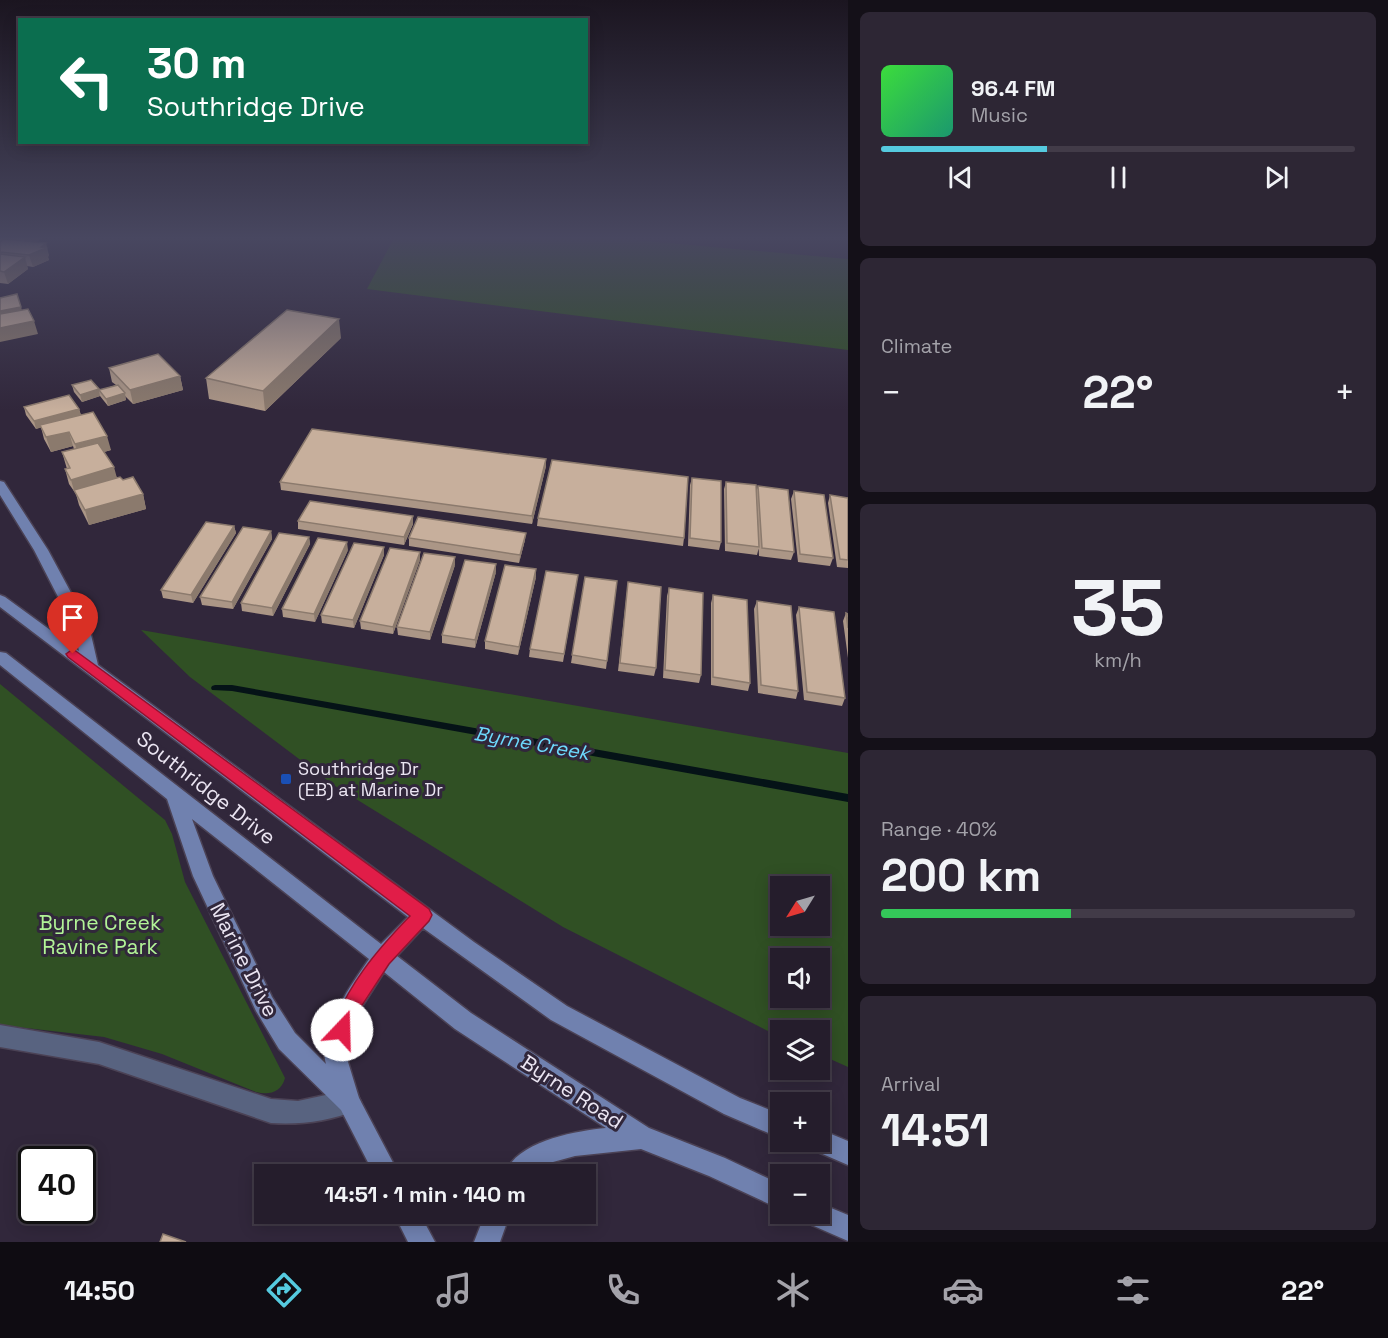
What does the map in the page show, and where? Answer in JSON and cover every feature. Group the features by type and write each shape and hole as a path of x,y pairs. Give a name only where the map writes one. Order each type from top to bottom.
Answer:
{"main road":[{"path":"0,485 41,550 81,626 91,667"},
{"name":"Southridge Drive","path":"0,600 423,915"},
{"name":"Southridge Drive","path":"0,657 382,957"},
{"name":"Marine Drive","path":"176,795 203,876 264,1004 287,1041 350,1102"},
{"path":"423,915 559,1014 732,1106 770,1122"},
{"name":"Marine Drive","path":"382,1164 350,1102 334,1052 349,1008 382,957 423,915"},
{"name":"Byrne Road","path":"382,957 463,1021 641,1137 716,1167 770,1192"},
{"path":"528,1164 562,1146 641,1137"},
{"path":"830,1146 848,1153"},
{"path":"830,1220 848,1228"},
{"path":"412,1224 422,1242"},
{"path":"487,1242 494,1224"}],"street":[{"path":"0,1036 99,1053 271,1111 298,1113 350,1102"}],"green space":[{"path":"406,294 848,294 848,350"},
{"path":"141,630 848,753 848,1067 830,1059 830,1020 770,1020 770,1032 563,927 335,786 190,677"},
{"name":"Byrne Creek Ravine Park","path":"0,684 165,820 172,834 185,882 285,1078 277,1090 270,1093 256,1092 162,1054 104,1037 0,1025"}],"building":[{"path":"17,294 21,307 0,311 0,298"},
{"path":"28,309 34,321 0,328 0,314"},
{"path":"287,310 339,319 263,391 206,378"},
{"path":"158,354 180,376 130,390 109,368"},
{"path":"91,380 99,389 80,395 72,385"},
{"path":"118,385 125,393 106,399 99,390"},
{"path":"69,395 79,409 34,421 24,407"},
{"path":"93,412 107,436 75,444 69,432 46,437 40,425"},
{"path":"312,429 546,459 532,516 280,482"},
{"path":"98,443 114,467 71,480 65,469 70,468 62,452"},
{"path":"552,460 688,477 684,538 538,518"},
{"path":"120,477 123,480 133,477 143,494 85,510 74,490"},
{"path":"692,478 721,481 721,542 690,538"},
{"path":"726,482 756,485 759,547 727,543"},
{"path":"758,486 788,490 794,552 762,548"},
{"path":"794,491 824,495 833,558 800,554"},
{"path":"830,495 848,498 848,560 840,559"},
{"path":"310,501 413,516 404,537 298,521"},
{"path":"418,517 526,533 520,555 409,538"},
{"path":"206,522 234,526 191,595 161,590"},
{"path":"243,527 271,531 232,602 200,597"},
{"path":"279,533 309,537 272,608 241,603"},
{"path":"318,538 347,542 314,614 282,609"},
{"path":"354,543 384,547 353,620 321,615"},
{"path":"390,548 420,552 393,627 360,621"},
{"path":"424,553 455,557 430,632 397,627"},
{"path":"465,560 496,564 475,640 442,635"},
{"path":"505,565 536,569 519,647 485,641"},
{"path":"546,571 578,575 564,654 530,649"},
{"path":"585,577 617,581 607,661 572,655"},
{"path":"628,582 661,587 656,668 620,663"},
{"path":"669,588 703,593 701,675 665,670"},
{"path":"713,595 747,600 750,683 713,677"},
{"path":"757,601 791,606 798,691 761,685"},
{"path":"799,607 834,612 845,698 807,692"},
{"path":"163,1234 186,1242 160,1242"}],"waterway":[{"name":"Byrne Creek","path":"215,688 232,688 848,798"}],"place":[{"name":"Southridge Dr (EB) at Marine Dr","path":"286,779"}],"route":[{"path":"73,654 423,915 382,957 349,1008 342,1030"}]}
